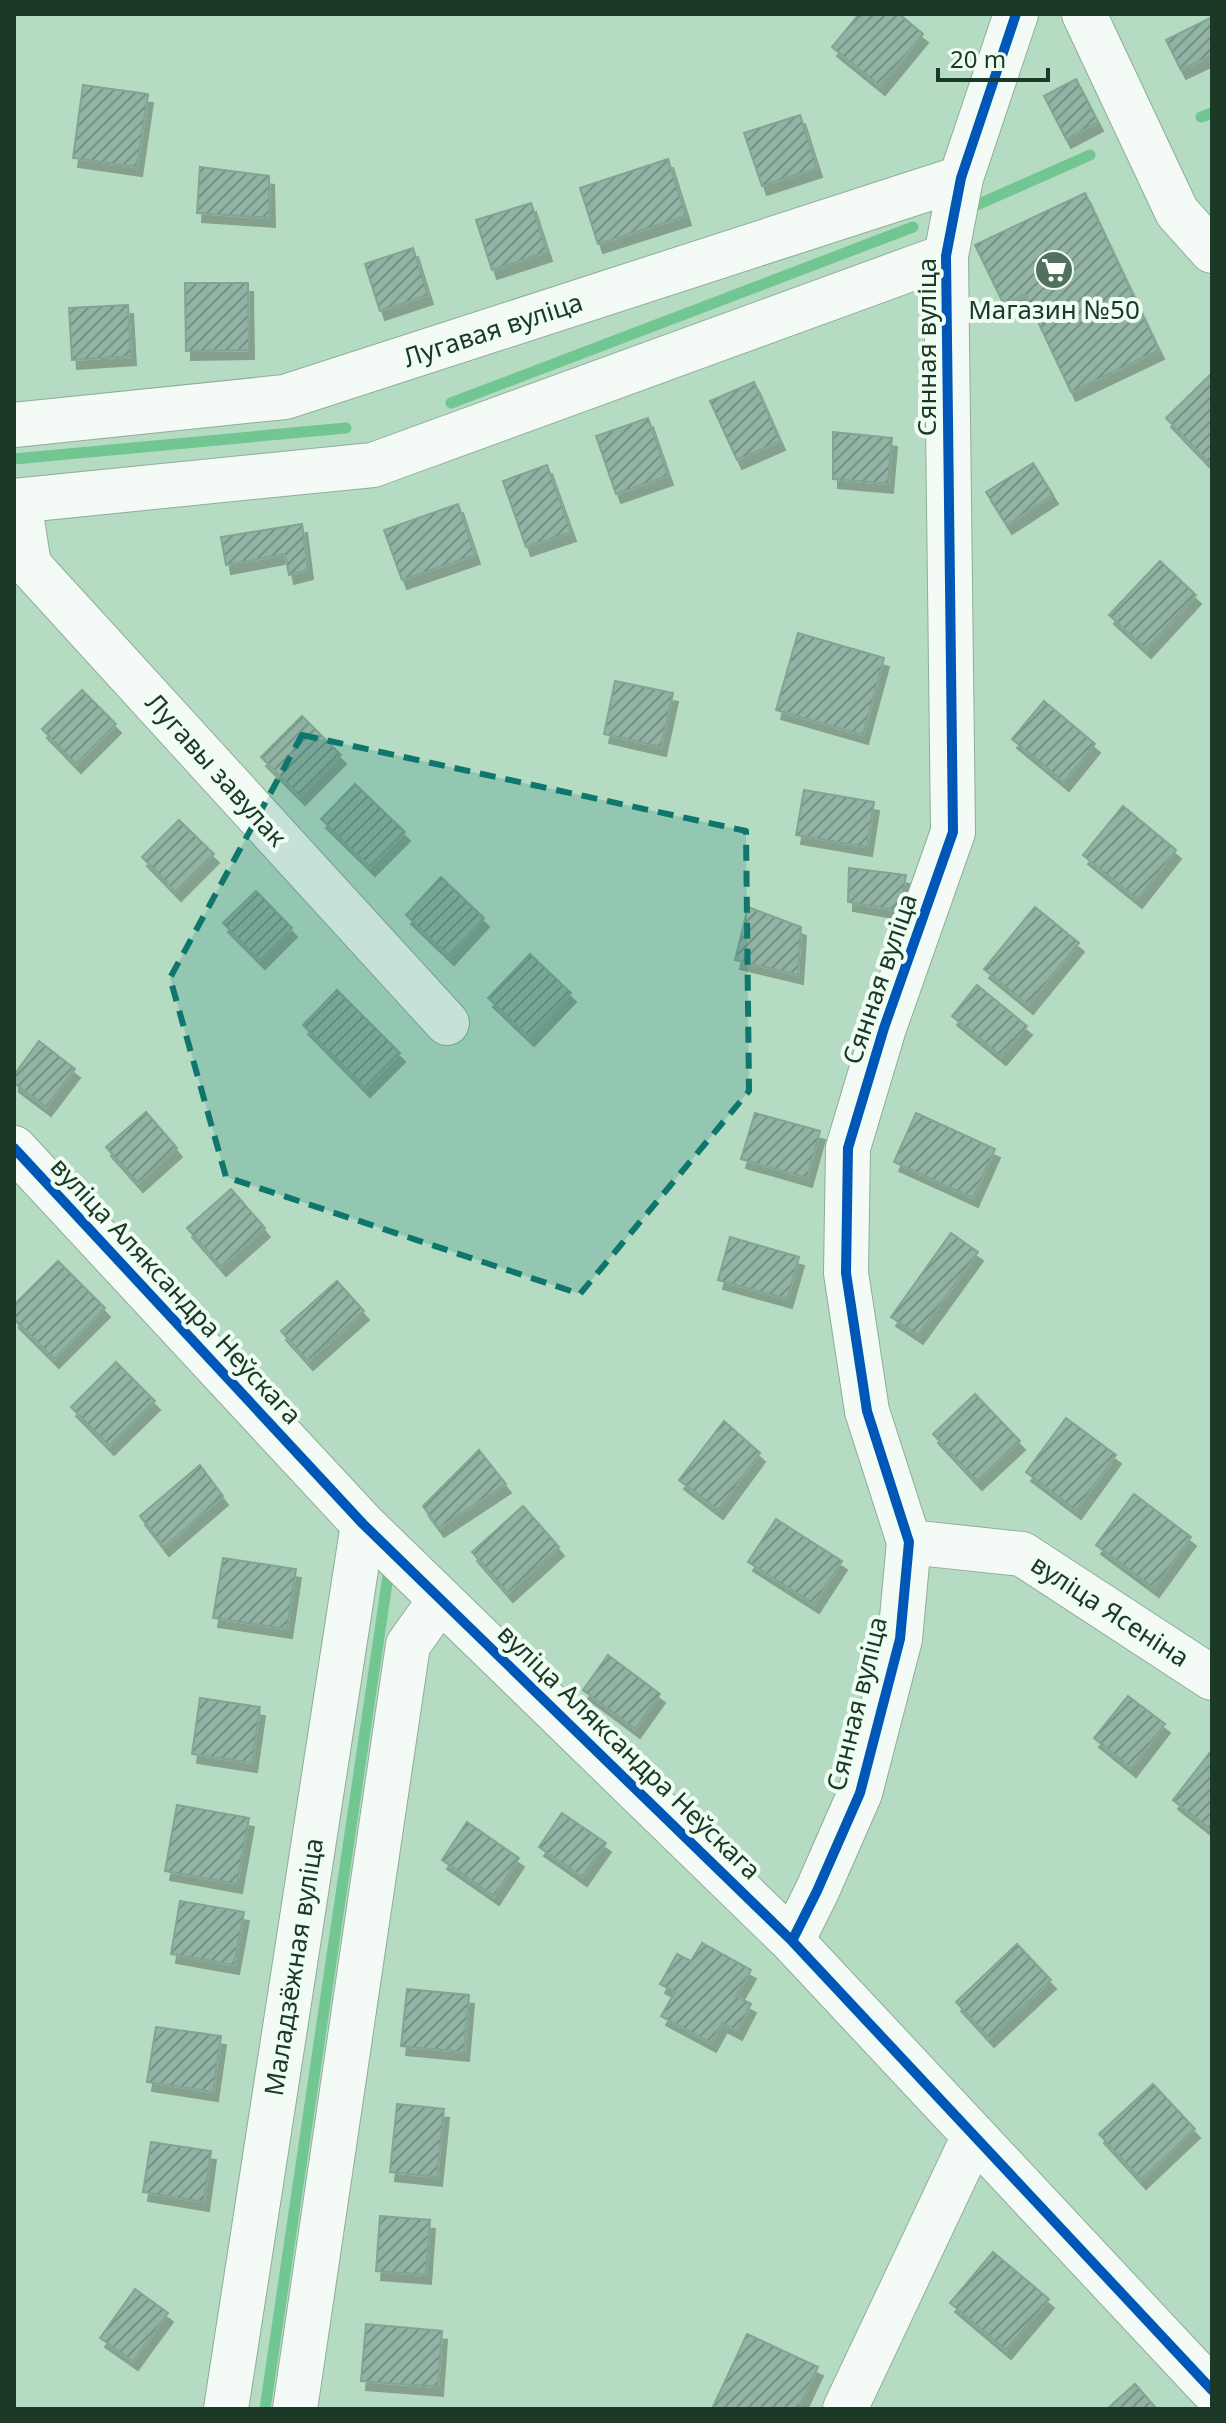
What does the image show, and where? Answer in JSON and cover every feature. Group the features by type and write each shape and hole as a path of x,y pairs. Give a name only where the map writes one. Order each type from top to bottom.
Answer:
{"street":[{"name":"Сянная вуліца","path":"792,1941 860,1793 900,1639 909,1542 867,1411 846,1273 848,1148 884,1028 953,832 946,256 961,178 1016,14"},
{"path":"1084,14 1177,212 1212,251"},
{"name":"Лугавая вуліца","path":"14,425 285,397 961,178"},
{"path":"16,501 373,465 946,256"},
{"name":"Лугавы завулак","path":"16,501 29,565 447,1023"},
{"name":"вуліца Аляксандра Неўскага","path":"14,1148 363,1524 792,1941 1212,2390"},
{"name":"Маладзёжная вуліца","path":"226,2409 363,1524"},
{"name":"вуліца Ясеніна","path":"909,1542 1022,1554 1212,1678"},
{"path":"295,2409 408,1645 440,1600"},
{"path":"845,2409 974,2136"}],"highlighted area":[{"path":"302,735 746,831 749,1091 580,1294 226,1177 170,978"}],"building":[{"path":"859,14 899,14 923,34 880,86 832,47"},
{"path":"1212,17 1212,55 1181,70 1166,40"},
{"path":"1076,79 1098,122 1066,139 1044,96"},
{"path":"83,85 148,94 137,167 73,158"},
{"path":"800,115 817,168 762,186 744,133"},
{"path":"668,159 686,216 598,244 580,188"},
{"path":"200,167 269,176 270,218 197,213"},
{"name":"Магазин №50","path":"1085,193 1159,350 1071,392 1025,294 1004,305 975,245"},
{"path":"531,203 547,252 492,270 476,220"},
{"path":"413,248 428,295 380,311 365,264"},
{"path":"185,283 248,283 249,350 186,351"},
{"path":"128,305 131,356 72,360 69,308"},
{"path":"1210,375 1212,377 1212,466 1166,418"},
{"path":"754,382 780,441 737,460 710,401"},
{"path":"648,418 668,476 616,494 596,436"},
{"path":"833,432 892,438 888,484 833,479"},
{"path":"1033,463 1053,495 1007,525 986,492"},
{"path":"547,465 571,532 526,547 503,481"},
{"path":"458,504 475,555 402,580 384,530"},
{"path":"302,524 308,570 289,575 285,554 226,565 221,537"},
{"path":"1160,561 1196,595 1146,649 1109,615"},
{"path":"798,633 884,658 863,735 776,710"},
{"path":"615,681 673,693 661,747 604,734"},
{"path":"82,690 116,724 76,764 42,729"},
{"path":"1044,701 1095,744 1064,782 1012,739"},
{"path":"302,716 341,755 300,796 261,757"},
{"path":"355,784 405,832 370,867 321,819"},
{"path":"804,790 874,802 867,847 796,835"},
{"path":"1123,806 1176,850 1137,899 1083,855"},
{"path":"179,820 214,854 176,892 142,857"},
{"path":"849,868 906,875 900,911 848,902"},
{"path":"441,877 484,918 449,956 406,915"},
{"path":"256,891 292,928 260,960 223,923"},
{"path":"748,907 801,927 798,975 735,960"},
{"path":"1035,907 1079,943 1028,1005 984,969"},
{"path":"530,954 571,993 529,1037 488,998"},
{"path":"977,985 1027,1026 1001,1056 952,1016"},
{"path":"337,990 400,1053 365,1088 303,1025"},
{"path":"39,1041 75,1069 46,1107 14,1083 14,1075"},
{"path":"146,1112 177,1148 138,1183 106,1147"},
{"path":"755,1113 820,1131 807,1178 741,1159"},
{"path":"916,1113 995,1149 973,1198 894,1162"},
{"path":"231,1189 265,1228 221,1267 187,1228"},
{"path":"951,1233 978,1252 918,1335 891,1317"},
{"path":"730,1237 799,1257 787,1299 718,1280"},
{"path":"58,1261 105,1308 54,1359 14,1319 14,1305"},
{"path":"337,1281 364,1311 308,1361 281,1331"},
{"path":"116,1362 155,1401 109,1446 71,1407"},
{"path":"975,1394 1020,1441 977,1481 933,1434"},
{"path":"1066,1418 1116,1455 1076,1510 1026,1472"},
{"path":"724,1421 760,1453 718,1510 679,1480"},
{"path":"479,1450 506,1484 439,1528 423,1506"},
{"path":"200,1465 223,1496 164,1547 140,1516"},
{"path":"1134,1494 1191,1537 1154,1588 1096,1545"},
{"path":"523,1506 559,1547 508,1593 472,1552"},
{"path":"776,1519 842,1561 814,1604 748,1562"},
{"path":"223,1558 296,1569 287,1629 213,1618"},
{"path":"608,1655 660,1694 635,1729 583,1690"},
{"path":"1128,1696 1165,1724 1131,1768 1094,1738"},
{"path":"200,1698 260,1707 252,1763 192,1754"},
{"path":"1212,1750 1212,1831 1173,1800"},
{"path":"177,1805 249,1818 237,1884 165,1871"},
{"path":"562,1813 606,1843 582,1877 539,1847"},
{"path":"467,1822 519,1858 494,1896 442,1860"},
{"path":"180,1901 244,1912 234,1965 171,1954"},
{"path":"702,1943 751,1970 736,1996 751,2004 737,2031 722,2023 711,2043 661,2016 675,1992 660,1984 677,1954 691,1961"},
{"path":"1017,1944 1051,1980 989,2038 956,2002"},
{"path":"407,1989 469,1995 464,2052 401,2046"},
{"path":"156,2027 221,2036 213,2092 147,2082"},
{"path":"1153,2084 1195,2129 1141,2180 1099,2134"},
{"path":"397,2104 444,2109 437,2177 390,2172"},
{"path":"151,2142 211,2151 204,2202 143,2192"},
{"path":"380,2216 430,2220 426,2275 376,2271"},
{"path":"993,2252 1049,2299 1006,2350 950,2303"},
{"path":"135,2289 168,2313 133,2361 100,2338"},
{"path":"366,2324 442,2331 438,2387 361,2381"},
{"path":"747,2334 818,2367 798,2409 712,2409"},
{"path":"1135,2384 1157,2409 1107,2409"}],"waterway":[{"path":"1201,117 1212,113"},
{"path":"977,205 1090,155"},
{"path":"451,403 913,227"},
{"path":"14,459 346,428"},
{"path":"265,2409 388,1576"}],"cycle path":[{"path":"792,1941 860,1793 900,1639 909,1542 867,1411 846,1273 848,1148 884,1028 953,832 946,256 961,178 1016,14"},
{"path":"14,1148 363,1524 792,1941 1212,2390"}],"place":[{"name":"Магазин №50","path":"1054,270"}]}
